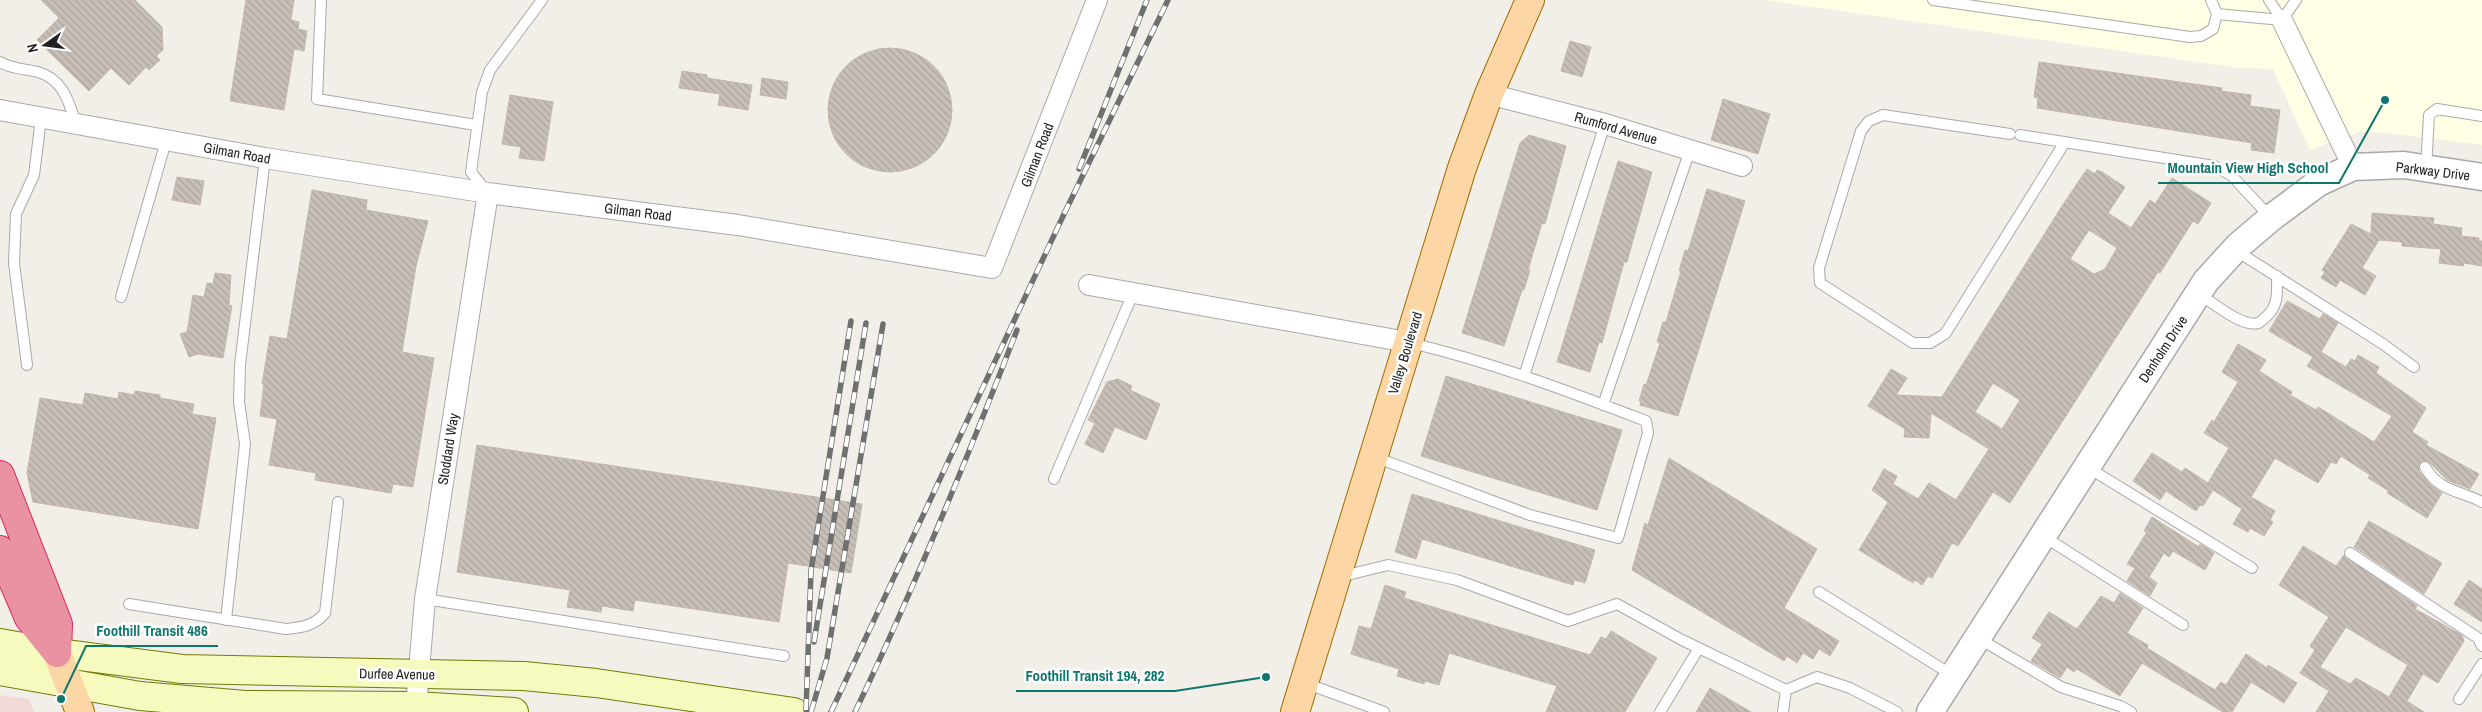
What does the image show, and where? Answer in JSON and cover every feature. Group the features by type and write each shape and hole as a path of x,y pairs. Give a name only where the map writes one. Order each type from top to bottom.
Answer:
{"highway":[{"path":"0,475 58,624 57,653"},
{"path":"0,550 29,618 57,653"}],"main road":[{"name":"Valley Boulevard","path":"1295,712 1374,457 1407,342 1462,168 1489,94 1530,0"},
{"name":"Durfee Avenue","path":"0,643 57,653 182,670 524,676 596,682 794,712"},
{"path":"57,653 78,711"},
{"path":"1,673 140,696 246,705 416,706 514,712"}],"street":[{"name":"Gilman Road","path":"0,110 265,158 488,193 738,225 992,268 1097,0"},
{"path":"2282,20 2353,167"},
{"name":"Rumford Avenue","path":"1489,94 1605,124 1742,166"},
{"name":"Parkway Drive","path":"2353,167 2404,166 2482,177"},
{"name":"Denholm Drive","path":"1935,710 1953,675 2198,294 2235,249 2271,218 2318,183 2353,167"},
{"name":"Stoddard Way","path":"416,706 425,599 488,193"},
{"path":"1089,284 1407,342"}],"lane":[{"path":"321,0 317,98 476,125"},
{"path":"488,193 471,172 482,92 490,70 542,0"},
{"path":"1933,0 2190,37 2201,36 2213,29 2217,14 2211,0"},
{"path":"2268,0 2282,20"},
{"path":"2282,20 2296,0"},
{"path":"2217,14 2282,20"},
{"path":"0,62 10,67 40,73 56,81 65,94 76,125"},
{"path":"2426,169 2429,115 2436,109 2482,116"},
{"path":"2065,142 1945,334 1930,343 1913,343 1820,283 1818,268 1861,131 1870,121 1883,115 2065,142 2214,166 2231,175 2271,218"},
{"path":"27,365 14,263 16,214 34,175 42,118"},
{"path":"1524,376 1605,124"},
{"path":"121,297 166,141"},
{"path":"1603,404 1690,150"},
{"path":"226,620 245,444 239,402 240,365 265,158"},
{"path":"2235,249 2383,344 2414,367"},
{"path":"2198,294 2237,319 2248,324 2258,323 2269,314 2277,301 2277,276"},
{"path":"1054,478 1134,291"},
{"path":"1374,457 1530,515 1618,538 1648,433 1646,421 1463,355 1407,342"},
{"path":"2087,467 2252,568"},
{"path":"2425,467 2431,478 2459,494 2482,502"},
{"path":"129,604 286,629 304,627 318,622 325,613 338,502"},
{"path":"2043,536 2183,625"},
{"path":"2350,553 2478,638 2482,646"},
{"path":"1336,578 1388,566 1457,580 1568,621 1617,604 1699,648 1786,690 1817,677 1850,688 1897,712"},
{"path":"1819,592 1953,675"},
{"path":"425,599 784,656"},
{"path":"1978,638 2061,687 2120,706 2131,712"},
{"path":"1660,712 1699,648"},
{"path":"2459,699 2482,664"},
{"path":"1304,683 1384,712"},
{"path":"1783,712 1786,690"}],"shaded area":[{"path":"1764,0 2482,0 2482,145 2389,133 2360,132 2310,150 2273,69 2239,68"},
{"path":"0,695 29,699 34,712 0,712"}],"building":[{"path":"41,0 135,0 162,27 163,50 156,56 160,60 149,70 146,67 129,85 111,68 89,91 37,40 59,18"},
{"path":"246,0 294,0 291,20 299,22 298,29 307,31 304,51 294,49 284,110 230,101"},
{"path":"1570,41 1591,47 1582,77 1561,71"},
{"path":"890,48 914,53 934,66 947,86 952,110 947,134 934,154 914,167 890,172 866,167 846,154 833,134 828,110 833,86 846,66 866,53"},
{"path":"2039,62 2222,88 2221,91 2251,95 2250,106 2280,110 2274,153 2251,150 2252,143 2037,108 2038,98 2034,97"},
{"path":"682,71 707,75 707,78 752,85 748,110 718,105 720,94 679,88"},
{"path":"762,78 788,82 786,99 760,95"},
{"path":"510,95 553,102 544,161 519,158 521,147 502,144"},
{"path":"1723,99 1770,114 1758,154 1711,140"},
{"path":"1529,135 1566,146 1545,224 1542,223 1524,290 1522,290 1504,346 1462,333 1520,143"},
{"path":"1618,161 1652,172 1627,262 1624,262 1602,343 1599,342 1590,372 1557,362"},
{"path":"2087,169 2095,174 2097,170 2102,172 2125,187 2108,213 2131,228 2150,200 2155,204 2172,178 2211,203 2198,224 2193,221 2160,273 2158,272 2010,503 1993,492 1958,546 1952,543 1932,578 1928,576 1922,585 1915,580 1913,583 1859,550 1888,502 1872,490 1884,469 1897,476 1893,484 1918,499 1929,483 1956,500 1989,449 1931,413 1929,438 1904,437 1905,429 1868,406 1891,369 1907,378 1896,395 1942,397","holes":["2089,230 2117,248 2105,269 2094,274 2070,259","1993,383 2020,400 2002,429 1975,412"]},
{"path":"177,177 204,181 200,205 172,200"},
{"path":"1707,189 1745,201 1678,416 1640,405 1641,401 1639,401 1660,343 1657,342 1663,322 1666,322 1685,250 1688,251"},
{"path":"312,190 367,200 366,210 428,221 416,266 402,352 434,358 413,487 393,484 391,493 315,480 316,473 269,465 277,419 260,416 264,384 262,384 270,336 287,339"},
{"path":"2372,213 2434,218 2433,224 2462,228 2461,236 2479,238 2479,241 2482,241 2482,266 2464,263 2463,266 2439,263 2441,249 2402,246 2402,242 2379,240 2362,268 2376,276 2365,295 2340,280 2336,287 2321,278 2325,272 2322,270 2351,224 2371,234"},
{"path":"215,273 231,275 229,305 232,306 223,358 198,354 189,357 180,334 187,332 193,295 204,297 207,283 213,284"},
{"path":"2287,301 2320,319 2323,314 2338,323 2321,352 2346,367 2351,359 2355,361 2358,355 2379,367 2376,373 2426,408 2412,432 2428,442 2426,445 2479,474 2470,489 2447,480 2428,461 2422,461 2419,464 2419,471 2432,486 2442,493 2427,518 2387,493 2389,491 2368,478 2370,475 2341,456 2336,464 2331,462 2318,483 2275,458 2251,497 2275,511 2270,520 2273,522 2264,536 2250,528 2248,532 2233,524 2242,509 2213,490 2203,506 2200,505 2196,511 2166,491 2160,500 2133,481 2152,453 2182,472 2185,468 2208,483 2229,448 2204,433 2212,420 2214,422 2238,382 2222,372 2238,344 2266,360 2259,371 2292,392 2290,395 2316,410 2318,407 2374,442 2392,416 2307,366 2313,357 2269,331"},
{"path":"1446,376 1622,430 1597,510 1421,456"},
{"path":"1118,379 1132,386 1130,390 1160,404 1146,440 1115,427 1103,453 1085,444 1095,423 1088,420 1107,382"},
{"path":"135,391 194,404 192,414 216,418 198,529 33,502 27,473 40,398 83,405 85,393 118,399 119,392 134,395"},
{"path":"477,445 862,504 851,573 788,563 779,622 635,600 633,611 602,606 601,612 567,607 570,590 457,572"},
{"path":"1669,458 1817,549 1784,608 1839,641 1830,656 1819,649 1813,659 1803,653 1797,663 1787,656 1784,661 1632,570 1645,523 1648,525"},
{"path":"1412,494 1595,550 1585,583 1574,580 1573,585 1422,539 1416,559 1395,552"},
{"path":"2152,517 2199,547 2200,544 2214,553 2205,570 2173,551 2169,557 2164,553 2149,577 2157,583 2150,596 2127,581 2135,568 2127,564 2147,532 2144,531"},
{"path":"2369,521 2442,563 2424,594 2354,547"},
{"path":"2303,546 2336,566 2344,555 2417,606 2415,609 2462,635 2464,641 2438,683 2423,674 2407,701 2424,712 2316,712 2329,691 2300,673 2315,650 2310,646 2329,617 2279,585","holes":["2346,627 2408,665 2389,697 2356,678 2350,684 2320,667"]},
{"path":"2469,580 2482,589 2482,622 2454,604"},
{"path":"1385,585 1406,592 1404,598 1590,655 1601,637 1606,639 1611,631 1657,658 1625,712 1546,712 1557,686 1449,653 1439,685 1425,681 1424,684 1397,676 1399,669 1351,654 1359,626 1371,629"},
{"path":"2120,593 2143,608 2127,633 2148,645 2147,648 2215,690 2221,682 2226,685 2246,654 2267,668 2268,665 2297,683 2284,703 2251,682 2232,712 2223,712 2142,663 2120,696 2077,669 2074,672 2067,667 2060,678 2031,661 2042,644 2032,638 2049,612 2077,629 2101,596 2114,603"},
{"path":"1710,688 1751,712 1696,712"}],"railway":[{"path":"1079,169 1147,0"},
{"path":"831,712 1064,214 1168,0"},
{"path":"806,710 811,571 851,321"},
{"path":"814,642 866,323"},
{"path":"811,712 827,658 883,324"},
{"path":"855,712 899,618 940,522 1017,330"}],"place":[{"name":"Mountain View High School","path":"2385,100"},
{"name":"Foothill Transit 194, 282","path":"1266,677"},
{"name":"Foothill Transit 486","path":"61,699"}]}
